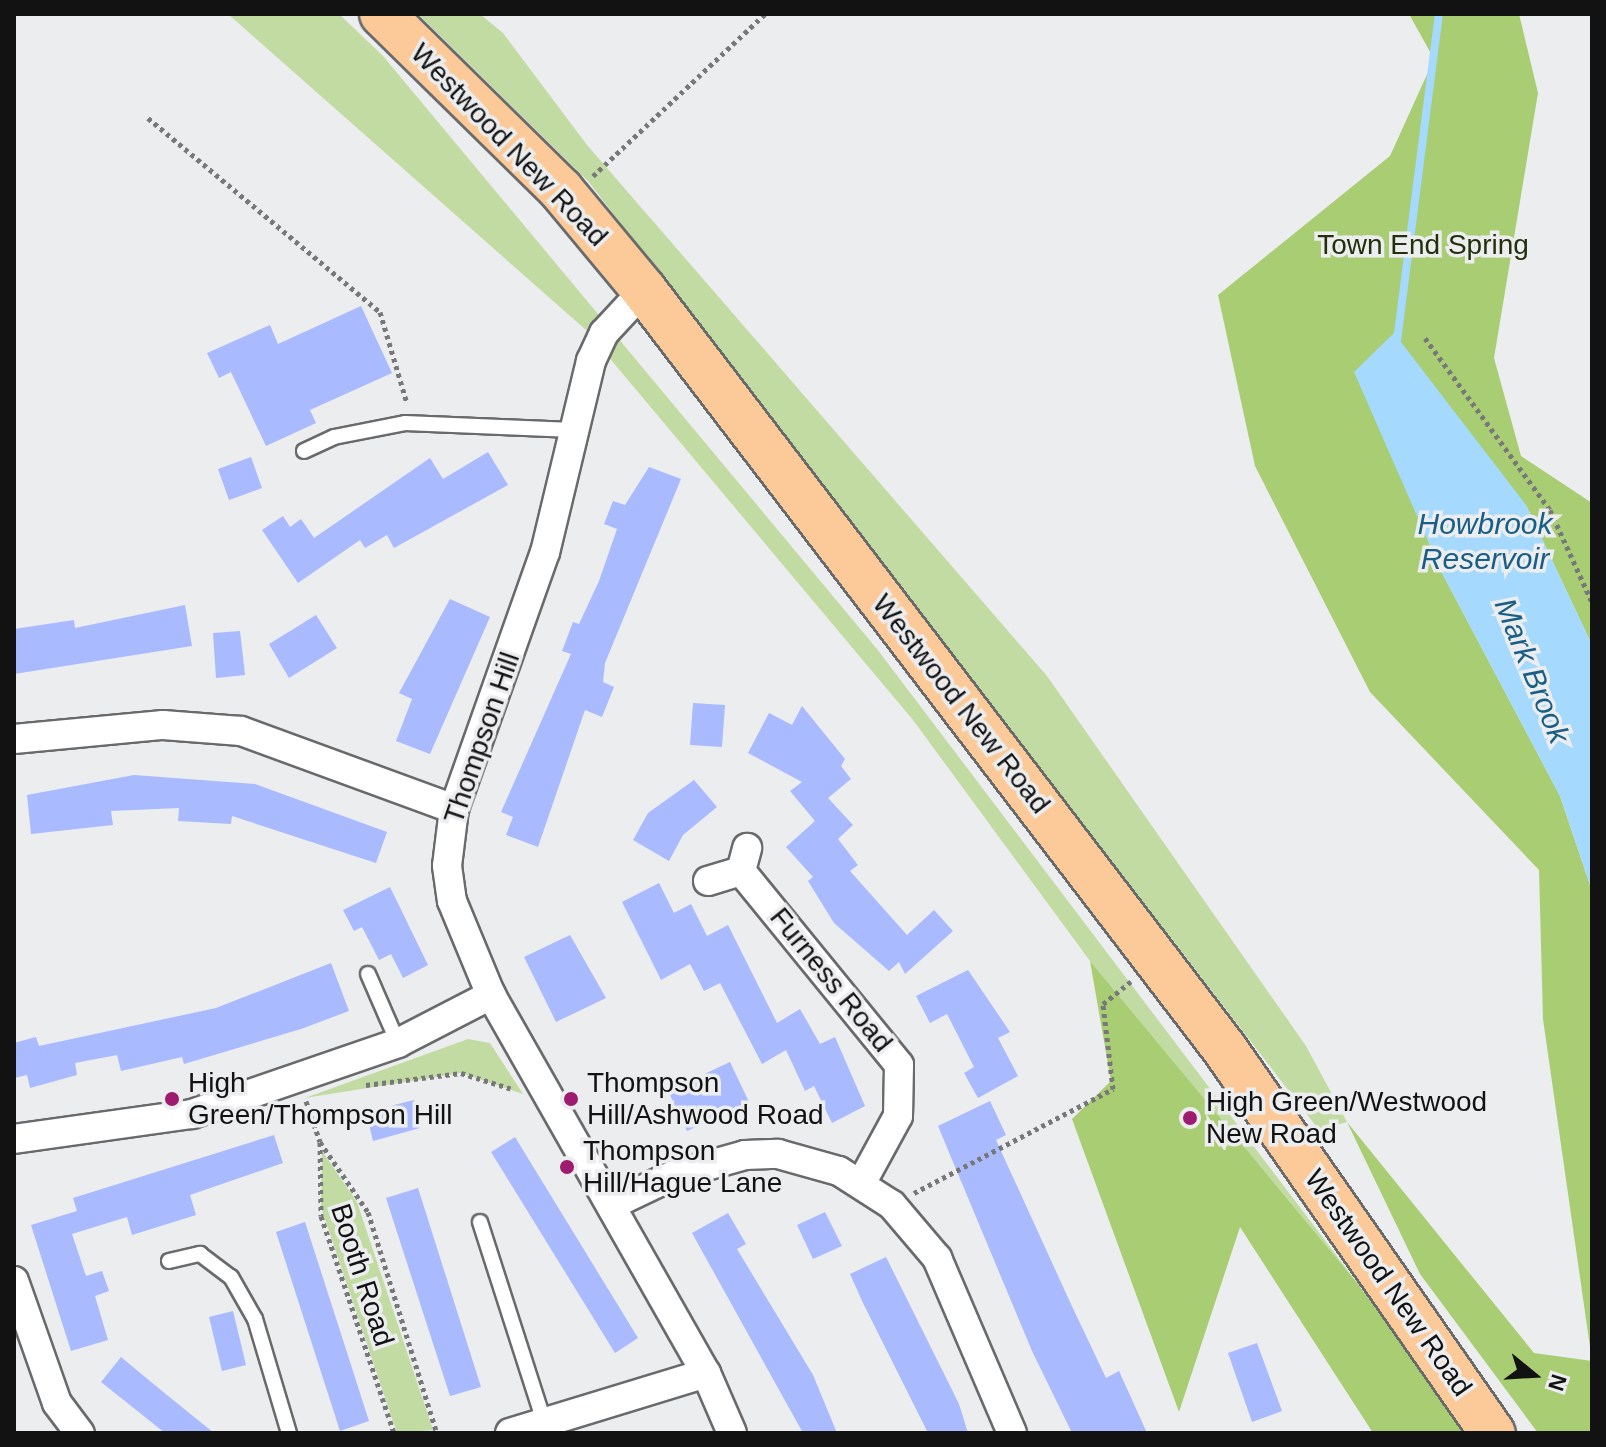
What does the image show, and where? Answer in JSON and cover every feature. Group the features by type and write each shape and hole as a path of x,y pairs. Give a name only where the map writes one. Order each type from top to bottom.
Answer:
{"highway":[{"name":"Westwood New Road","path":"382,14 569,199 644,290 1157,960 1493,1433"}],"street":[{"name":"Thompson Hill","path":"644,290 604,333 573,430 545,552 454,809 447,866 452,901 491,995 706,1373 732,1433"},
{"path":"14,739 163,725 241,731 454,809"},
{"name":"Furness Road","path":"708,881 744,860 899,1065 898,1116 861,1184"},
{"path":"14,1139 130,1127 307,1092 491,995"},
{"path":"611,1205 674,1175 745,1155 813,1162 861,1184 892,1205 917,1229 950,1283 1012,1433"},
{"path":"14,1281 57,1403 80,1433"},
{"path":"510,1433 706,1373"}],"lane":[{"path":"304,451 345,434 405,423 573,430"},
{"path":"368,974 398,1043"},
{"path":"480,1222 545,1424"},
{"path":"169,1261 200,1254 231,1277 255,1319 289,1433"}],"path":[{"path":"569,199 765,14"},
{"path":"148,118 380,312 409,390 405,423"},
{"path":"1425,338 1550,510 1592,602"},
{"path":"892,1205 1113,1089 1103,1004 1157,960"},
{"path":"360,1087 485,1076 558,1115"},
{"name":"Booth Road","path":"307,1092 320,1142 315,1193 394,1433"},
{"path":"320,1142 368,1212 437,1433"}],"green space":[{"path":"228,14 339,14 383,56 877,649 1358,1284 1090,961 913,720 586,330"},
{"path":"418,14 480,14 503,33 587,145 1047,676 1306,1046 1347,1122 1319,1130 588,181"},
{"name":"Town End Spring","path":"1409,14 1519,14 1538,93 1494,358 1521,456 1592,503 1592,645 1526,505 1442,573 1560,796 1592,891 1592,1361 1543,1019 1539,870 1370,692 1255,466 1218,295 1390,156 1434,59"},
{"path":"1090,961 1358,1284 1466,1433 1373,1433 1240,1227 1179,1412 1072,1119 1111,1081"},
{"path":"468,1039 490,1043 523,1094 461,1073 305,1098"},
{"path":"1347,1122 1534,1353 1592,1361 1592,1433 1538,1433 1420,1274"},
{"path":"322,1151 357,1202 433,1430 397,1433 321,1207"}],"water":[{"name":"Howbrook Reservoir","path":"1394,333 1526,505 1592,645 1592,891 1560,796 1442,573 1354,372"}],"building":[{"path":"361,306 392,373 310,410 316,423 266,446 231,372 219,378 207,353 270,325 278,344"},
{"path":"488,452 508,485 394,548 387,535 365,548 360,540 298,583 262,530 283,516 290,527 301,519 314,538 430,458 443,479"},
{"path":"251,457 262,488 229,500 218,469"},
{"path":"649,467 681,479 605,663 603,682 614,687 602,717 585,710 538,847 506,835 513,817 501,812 571,654 562,651 573,622 579,624 599,581 617,529 604,524 613,501 625,505"},
{"path":"450,599 490,617 430,754 396,741 412,699 399,693"},
{"path":"185,605 192,646 14,674 14,629 74,620 75,628"},
{"path":"316,615 337,648 289,678 269,644"},
{"path":"240,631 245,675 216,678 213,633"},
{"path":"693,703 725,705 722,747 690,745"},
{"path":"802,706 845,759 841,766 851,779 828,798 853,825 838,839 858,865 850,871 907,935 934,910 953,931 905,974 899,962 889,971 834,923 808,881 813,877 786,847 815,821 790,791 802,782 748,753 769,713 792,725"},
{"path":"134,775 255,784 387,832 376,863 232,816 231,824 178,821 179,808 111,811 113,825 31,834 27,795"},
{"path":"694,780 717,807 683,835 669,861 633,840 648,813"},
{"path":"659,883 674,913 691,904 707,936 728,925 777,1023 800,1009 820,1044 835,1037 865,1106 832,1123 814,1086 805,1091 786,1050 762,1064 720,983 704,991 690,964 661,980 622,902"},
{"path":"390,887 428,965 403,978 391,954 379,960 362,927 354,931 343,910"},
{"path":"570,935 606,998 556,1022 524,957"},
{"path":"331,963 349,1011 301,1029 184,1064 182,1057 121,1071 117,1055 75,1063 77,1075 30,1088 27,1075 14,1078 14,1043 36,1037 39,1046 216,1008"},
{"path":"968,970 1010,1032 998,1038 1018,1076 978,1098 964,1073 974,1067 947,1014 930,1023 916,996"},
{"path":"730,1062 749,1102 687,1131 668,1091"},
{"path":"414,1100 420,1128 373,1141 366,1112"},
{"path":"990,1101 1006,1135 996,1140 1070,1302 1106,1378 1119,1371 1147,1433 1072,1433 1032,1351 938,1126"},
{"path":"274,1135 283,1163 190,1195 196,1215 132,1235 127,1217 72,1234 86,1276 102,1271 109,1291 95,1296 108,1340 71,1351 31,1225 77,1211 73,1198"},
{"path":"515,1137 638,1338 615,1353 491,1152"},
{"path":"418,1188 481,1387 450,1396 386,1198"},
{"path":"825,1212 842,1246 813,1259 797,1225"},
{"path":"728,1213 746,1244 737,1249 813,1375 837,1433 803,1433 692,1233"},
{"path":"305,1222 369,1421 340,1431 276,1232"},
{"path":"886,1257 959,1404 968,1433 928,1433 863,1303 850,1274"},
{"path":"233,1311 246,1365 222,1371 209,1317"},
{"path":"1257,1343 1282,1411 1252,1422 1228,1353"},
{"path":"121,1357 214,1433 165,1433 101,1382"}],"waterway":[{"name":"Mark Brook","path":"1397,341 1439,14"}],"place":[{"name":"High Green/Thompson Hill","path":"172,1099"},
{"name":"Thompson Hill/Ashwood Road","path":"571,1099"},
{"name":"High Green/Westwood New Road","path":"1190,1118"},
{"name":"Thompson Hill/Hague Lane","path":"567,1167"}]}
